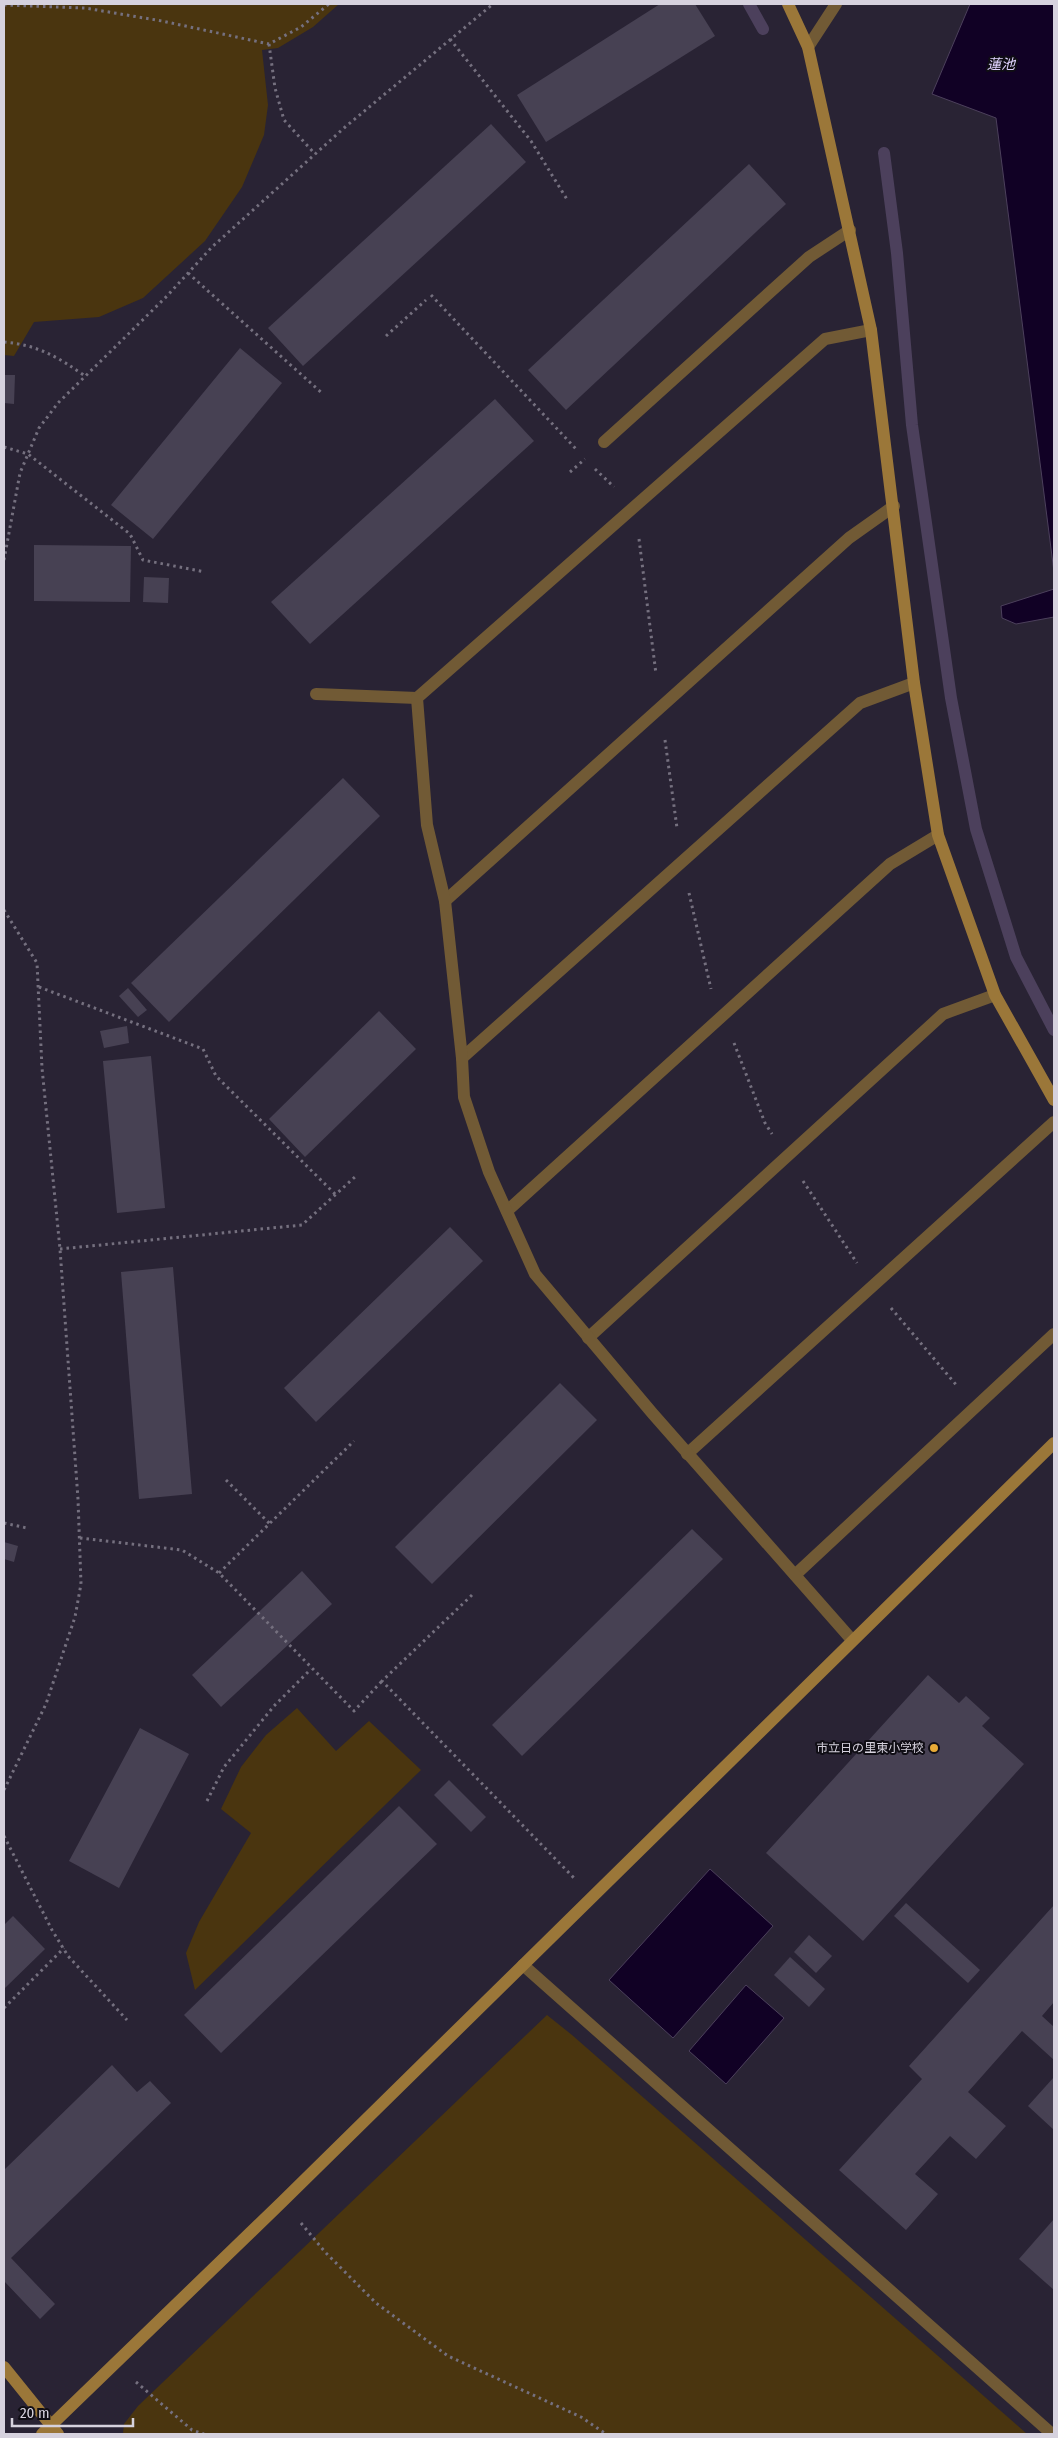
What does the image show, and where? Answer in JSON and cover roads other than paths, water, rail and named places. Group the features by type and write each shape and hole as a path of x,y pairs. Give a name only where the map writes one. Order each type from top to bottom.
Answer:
{"street":[{"path":"788,4 808,46 872,330 914,683 938,835 995,995 1054,1100"},
{"path":"808,46 836,4"},
{"path":"604,442 809,257 850,230"},
{"path":"316,694 417,698 825,339 872,330"},
{"path":"445,901 849,538 894,506"},
{"path":"462,1058 860,703 914,683"},
{"path":"417,698 427,825 445,901 462,1058 464,1097 489,1172 535,1274 687,1454 852,1640"},
{"path":"507,1211 890,864 938,835"},
{"path":"588,1338 942,1014 995,995"},
{"path":"687,1454 1054,1122"},
{"path":"795,1575 1054,1334"},
{"path":"4,2367 50,2431 115,2364 1054,1443"},
{"path":"523,1965 1052,2434"}],"water":[{"name":"蓮池","path":"970,4 1054,4 1054,572 996,118 932,94"},
{"path":"1054,589 1054,617 1016,624 1002,618 1001,606"},
{"path":"710,1869 773,1926 673,2038 609,1980"},
{"path":"746,1985 784,2018 726,2084 689,2051"}],"waterway":[{"path":"749,4 763,29"},
{"path":"884,153 897,253 912,425 951,698 976,829 1016,957 1054,1030"}],"place":[{"name":"市立日の里東小学校","path":"934,1748"}]}
